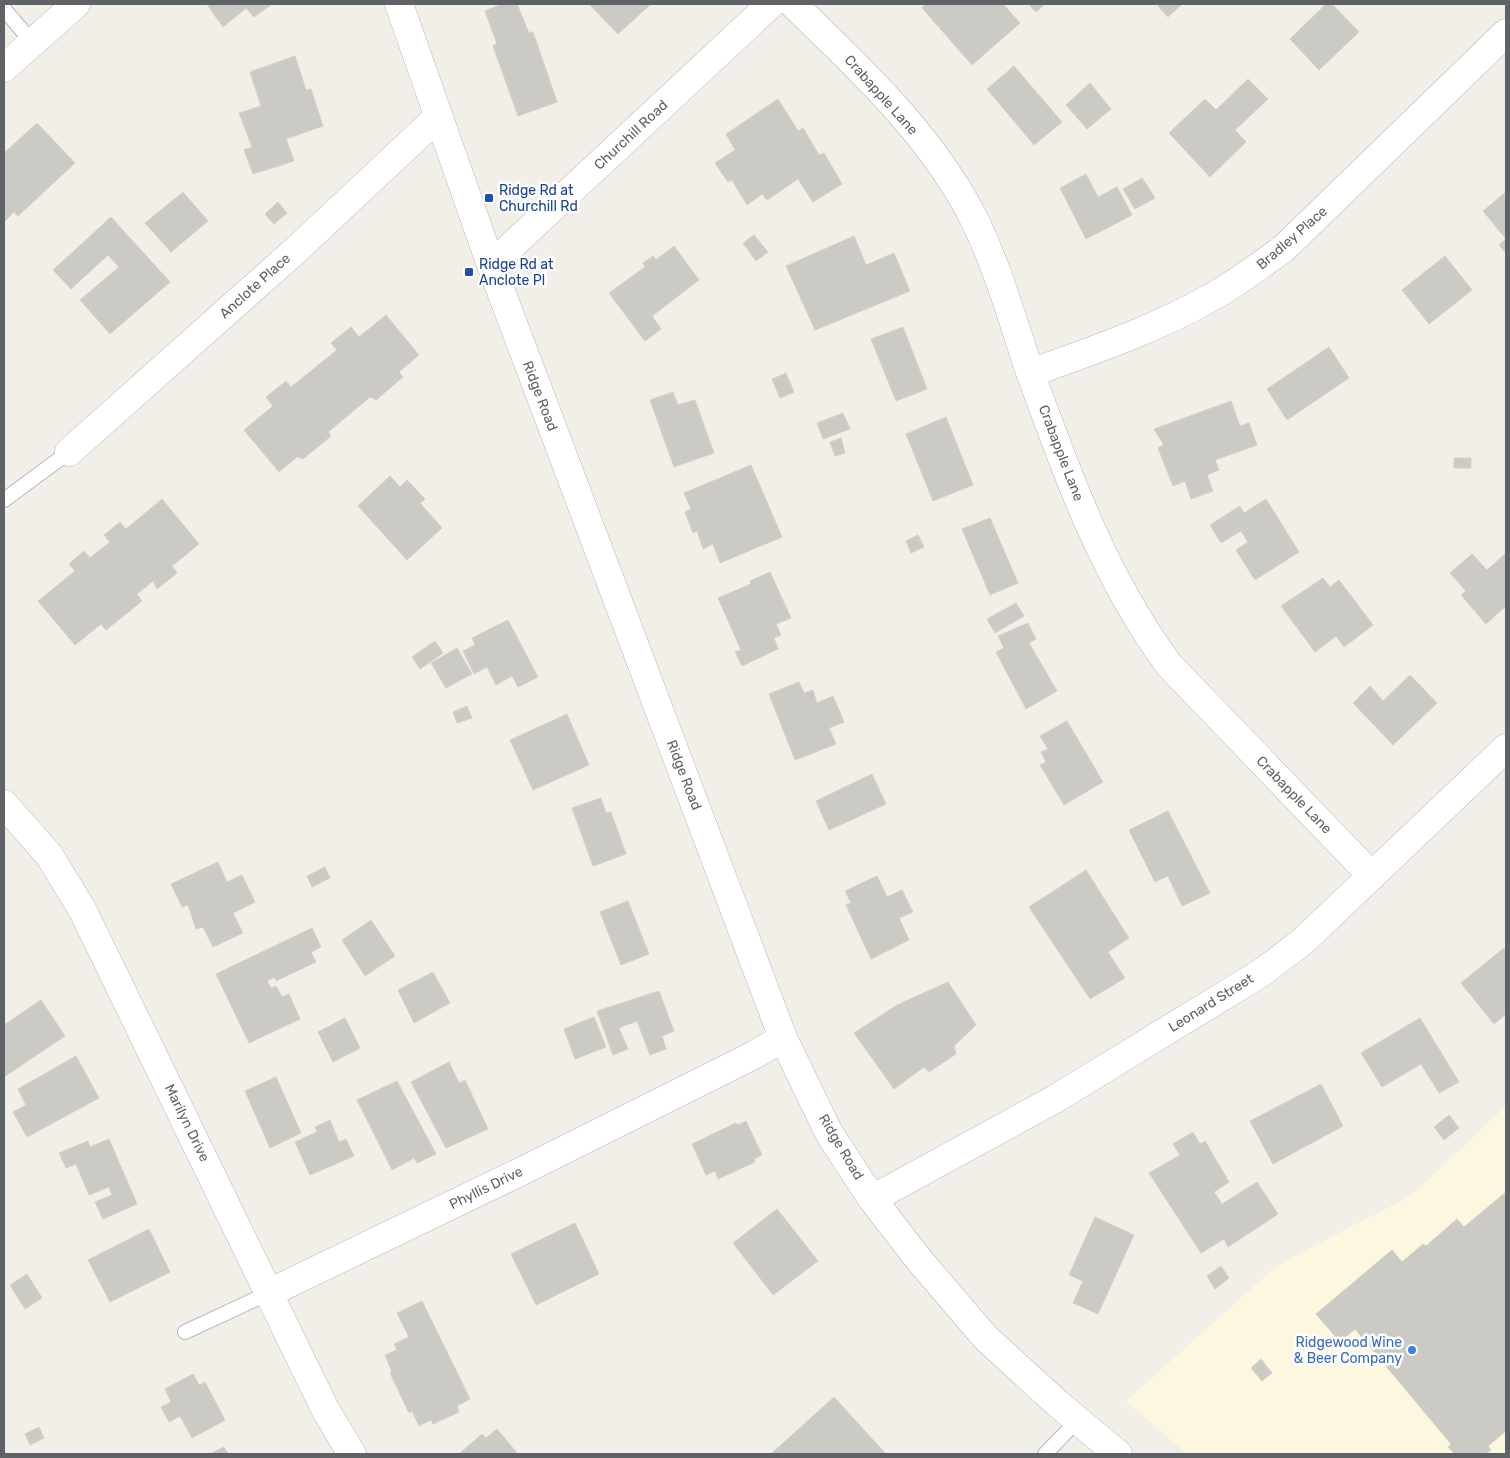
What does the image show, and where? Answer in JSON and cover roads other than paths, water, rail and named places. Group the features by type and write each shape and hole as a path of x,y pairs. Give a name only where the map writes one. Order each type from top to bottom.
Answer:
{"street":[{"path":"4,68 76,4"},
{"name":"Ridge Road","path":"399,4 491,265 783,1038 829,1133 872,1199 920,1261 980,1331 1077,1421 1118,1454"},
{"name":"Churchill Road","path":"491,265 771,4"},
{"name":"Crabapple Lane","path":"793,4 838,48 916,131 954,186 975,221 993,262 1031,372 1100,551 1144,631 1169,665 1372,876"},
{"name":"Bradley Place","path":"1031,372 1089,352 1174,316 1210,298 1248,274 1283,249 1506,33"},
{"name":"Anclote Place","path":"69,452 297,249 438,117"},
{"name":"Leonard Street","path":"872,1199 1055,1099 1261,972 1302,942 1506,748"},
{"name":"Marilyn Drive","path":"4,804 49,855 83,911 271,1292 325,1409 352,1454"},
{"name":"Phyllis Drive","path":"271,1292 528,1168 752,1056 783,1038"}],"lane":[{"path":"4,9 32,42"},
{"path":"4,500 69,452"},
{"name":"Phyllis Drive","path":"185,1332 271,1292"},
{"path":"1045,1454 1077,1421"}],"place":[{"name":"Ridge Rd at Churchill Rd","path":"489,198"},
{"name":"Ridge Rd at Anclote Pl","path":"469,272"},
{"name":"Ridgewood Wine & Beer Company","path":"1412,1350"}]}
